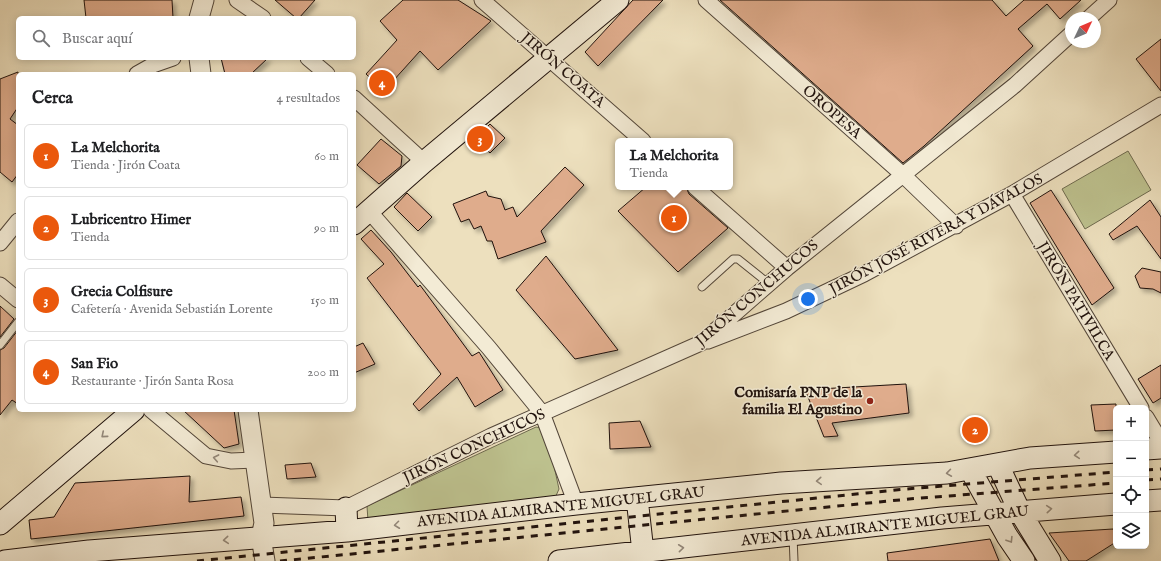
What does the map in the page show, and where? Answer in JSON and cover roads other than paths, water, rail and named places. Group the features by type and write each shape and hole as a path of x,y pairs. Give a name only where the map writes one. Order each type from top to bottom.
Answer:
{"main road":[{"path":"362,217 424,162 618,0"},
{"path":"0,524 132,412"},
{"path":"1149,449 1161,448"},
{"name":"AVENIDA ALMIRANTE MIGUEL GRAU","path":"5,561 89,551 265,525 347,531 576,504 781,483 947,473 1030,458 1113,452"},
{"path":"998,465 1020,512 1050,561"},
{"path":"970,469 1007,536 1024,561"},
{"path":"637,498 643,552"},
{"path":"1149,501 1161,500"},
{"name":"AVENIDA ALMIRANTE MIGUEL GRAU","path":"559,561 942,518 1113,504"},
{"path":"346,508 347,531"}],"street":[{"path":"200,16 204,0"},
{"path":"237,0 260,16"},
{"name":"JIRÓN COATA","path":"482,0 640,138"},
{"name":"OROPESA","path":"706,0 902,174 956,226"},
{"path":"1096,12 1109,0"},
{"name":"JIRÓN CONCHUCOS","path":"265,525 346,508 491,436 701,343 768,283 902,174 1015,85 1065,39"},
{"path":"141,72 153,65 167,60"},
{"path":"199,60 201,72"},
{"path":"310,60 325,72"},
{"path":"356,100 424,162"},
{"name":"JIRÓN JOSÉ RIVERA Y DÁVALOS","path":"701,343 786,311 864,274 956,226 1161,105"},
{"path":"698,190 787,268"},
{"name":"JIRÓN PATIVILCA","path":"1012,194 1138,405"},
{"path":"362,217 489,348 542,413 576,504"},
{"path":"0,243 16,223"},
{"path":"0,285 16,298"},
{"path":"153,412 206,456 231,461 255,460"},
{"path":"248,412 265,525 265,561"},
{"path":"1149,422 1161,442"},
{"path":"265,525 279,561"}],"lane":[{"path":"702,286 733,259 738,259 768,283"},
{"path":"0,344 16,324"},
{"path":"792,536 794,561"}],"railway":[{"path":"1149,470 1161,469"},
{"path":"197,561 906,489 1113,472"},
{"path":"1149,480 1161,479"},
{"path":"280,561 909,499 1113,483"}],"place":[{"name":"San Fio","path":"382,83"},
{"name":"Grecia Colfisure","path":"480,139"},
{"name":"La Melchorita","path":"674,218"},
{"name":"Comisaría PNP de la familia El Agustino","path":"870,401"},
{"name":"Lubricentro Himer","path":"975,430"}]}
